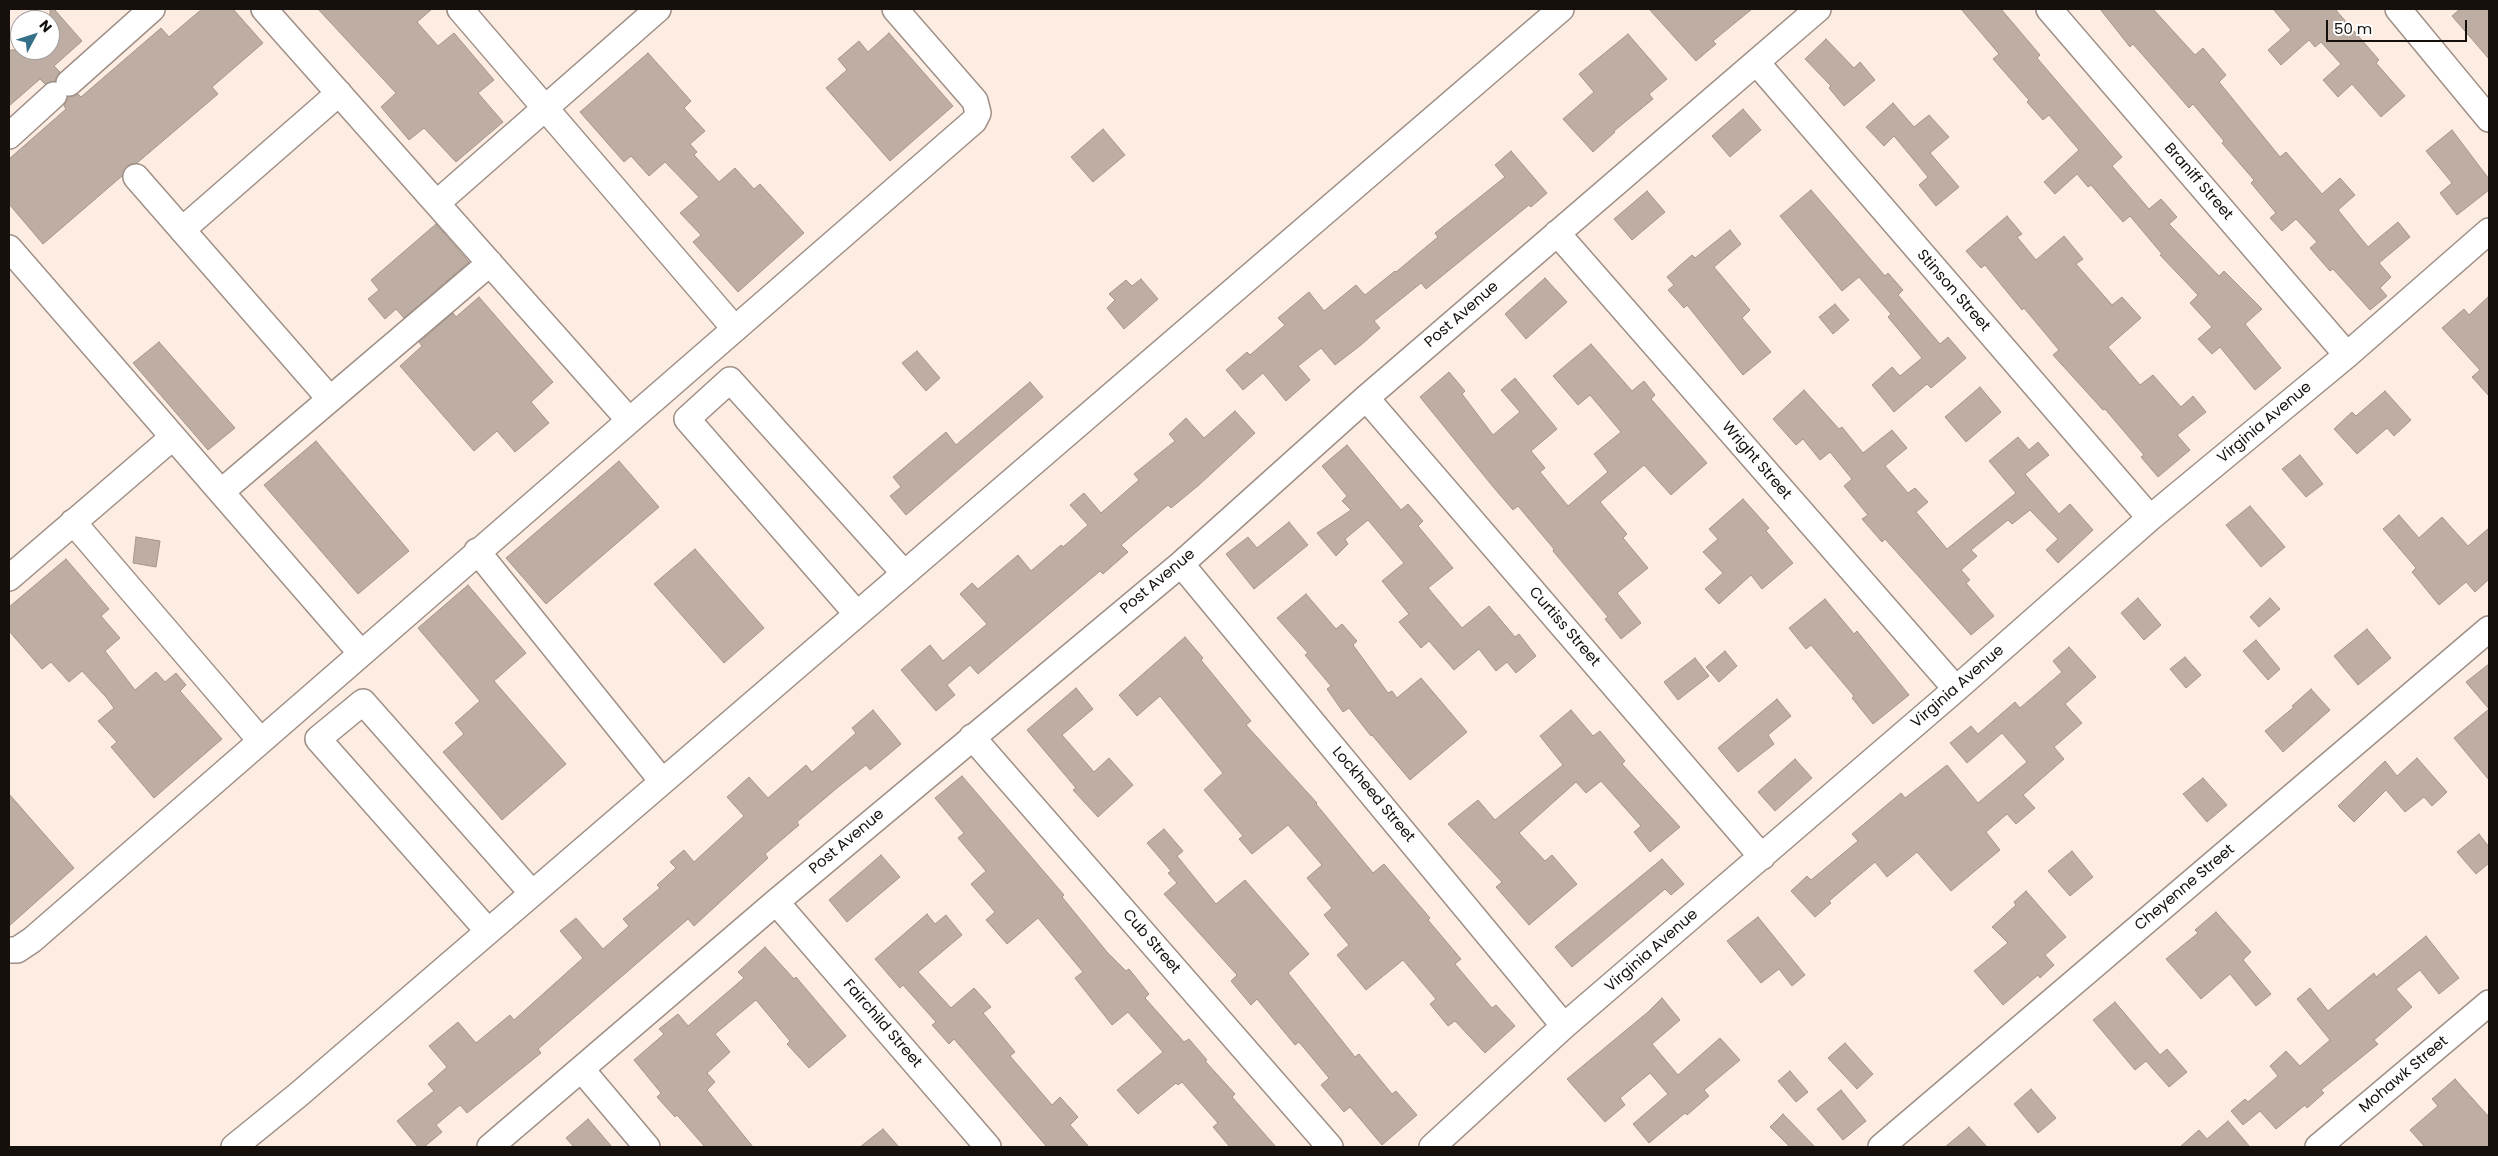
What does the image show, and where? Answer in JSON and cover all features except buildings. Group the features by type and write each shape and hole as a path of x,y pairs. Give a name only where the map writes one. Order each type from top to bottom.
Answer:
{"street":[{"path":"9,136 152,9"},
{"path":"264,9 629,420"},
{"path":"460,9 735,328"},
{"path":"437,204 658,9"},
{"path":"9,950 17,950 32,940 360,652 974,121 978,113 975,101 895,9"},
{"path":"234,1147 1561,9"},
{"name":"Post Avenue","path":"490,1147 776,902 1181,564 1366,398 1818,9"},
{"name":"Braniff Street","path":"2049,9 2347,355"},
{"path":"2398,9 2489,119"},
{"name":"Stinson Street","path":"1757,63 2150,518"},
{"path":"182,230 339,93"},
{"path":"136,176 330,399"},
{"name":"Virginia Avenue","path":"1432,1147 1564,1026 1956,689 2150,518 2347,355 2489,231"},
{"name":"Wright Street","path":"1557,233 1956,689"},
{"path":"9,248 360,652"},
{"path":"221,492 490,263"},
{"path":"857,614 687,419 730,380 904,573"},
{"name":"Curtiss Street","path":"1366,398 1762,857"},
{"path":"9,578 172,437"},
{"path":"73,522 260,740"},
{"path":"477,552 662,781"},
{"name":"Lockheed Street","path":"1181,564 1564,1026"},
{"name":"Cheyenne Street","path":"1881,1147 2489,629"},
{"path":"488,931 318,739 363,702 532,893"},
{"name":"Cub Street","path":"972,737 1330,1147"},
{"name":"Fairchild Street","path":"776,902 988,1147"},
{"name":"Mohawk Street","path":"2318,1147 2489,1003"},
{"path":"582,1070 648,1147"}]}
